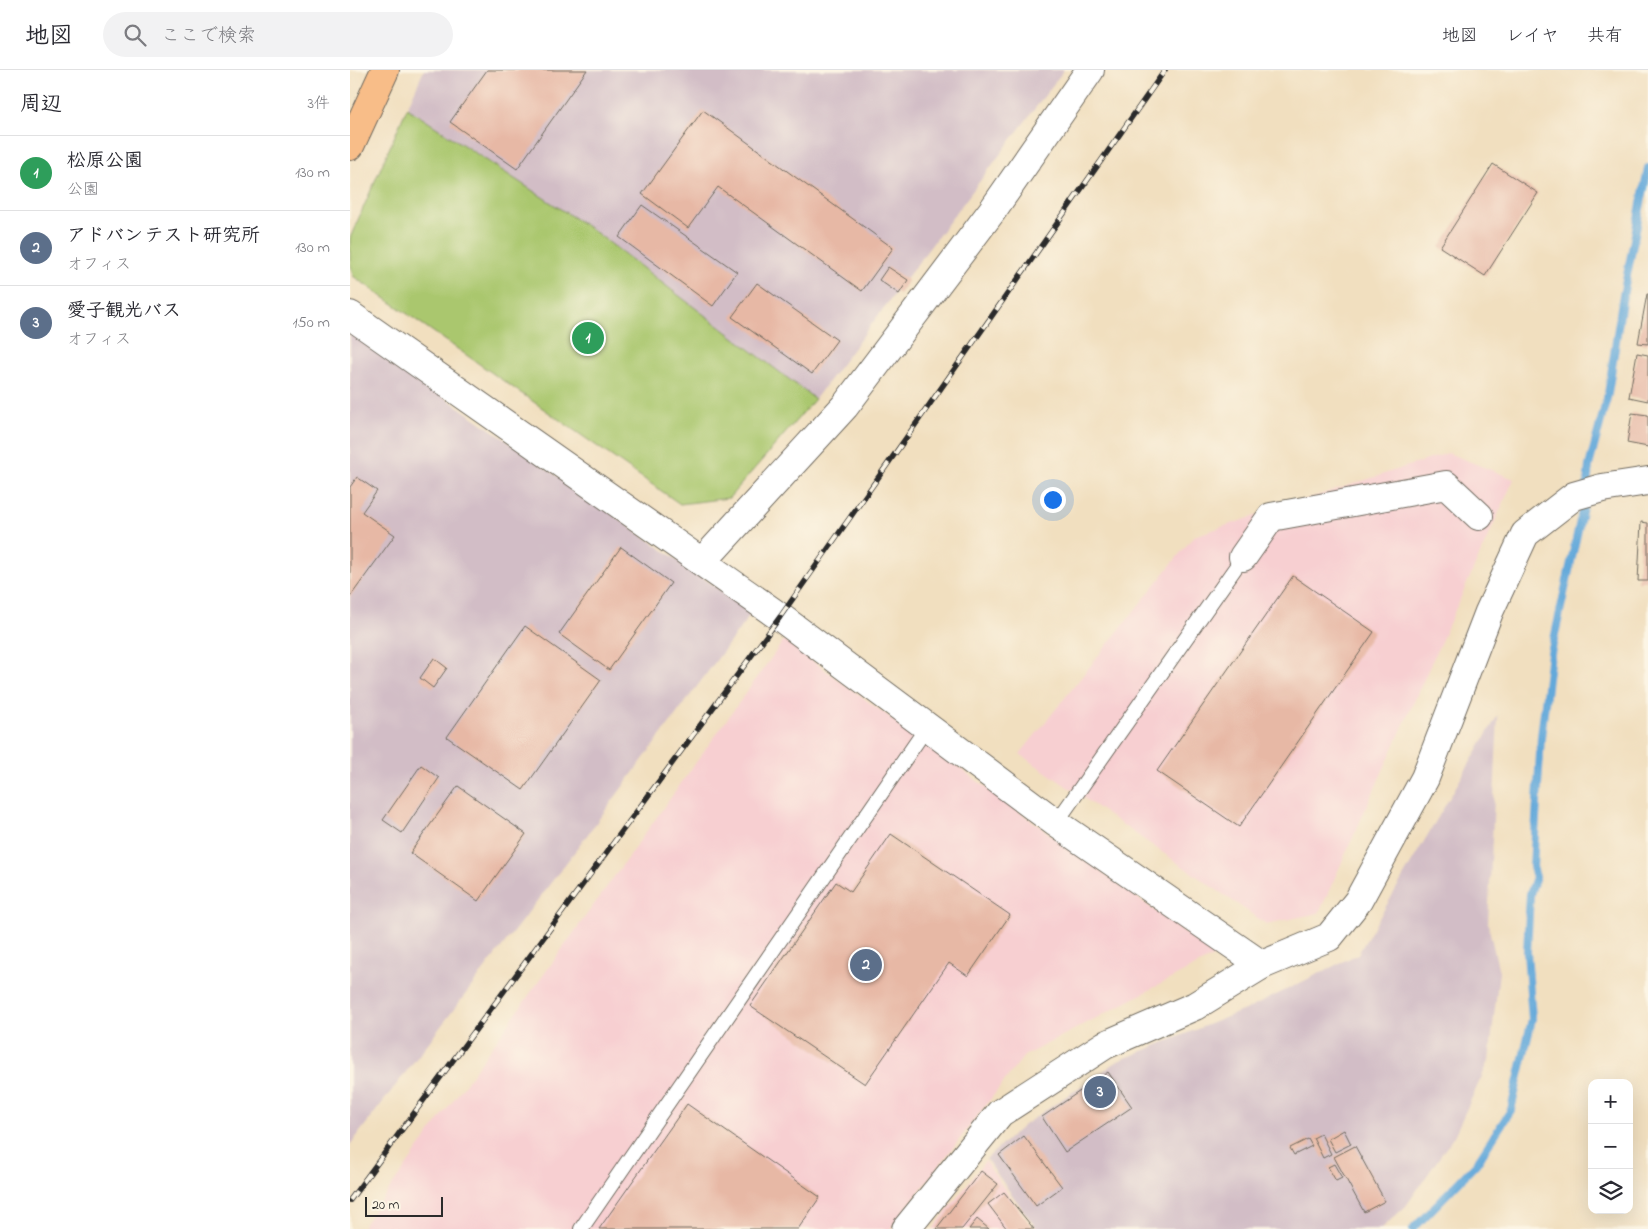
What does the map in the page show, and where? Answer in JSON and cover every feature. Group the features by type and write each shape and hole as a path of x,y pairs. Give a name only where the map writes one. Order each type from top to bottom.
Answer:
{"highway":[{"path":"350,146 385,70"}],"street":[{"path":"702,562 845,406 992,211 1090,70"},
{"path":"350,315 836,657 1056,823 1262,965"},
{"path":"906,1229 1000,1113 1105,1045 1195,1006 1262,965 1330,937 1358,901 1425,778 1489,612 1525,534 1574,496 1602,488 1648,481"},
{"path":"1243,557 1271,517 1446,485 1479,516"}],"lane":[{"path":"1056,823 1243,557"},
{"path":"581,1229 927,727"}],"shaded area":[{"path":"424,70 1064,70 815,399 594,231 407,108"},
{"path":"350,331 752,612 579,846 350,1145"},
{"path":"1448,453 1514,479 1319,913 1266,924 1020,754 1194,536"},
{"path":"784,640 1216,955 1024,1056 890,1229 361,1229"},
{"path":"1498,715 1488,924 1499,972 1489,1061 1454,1136 1406,1206 1381,1229 1037,1229 986,1159 1024,1125 1118,1061 1252,1007 1358,954"},
{"path":"985,1161 1033,1229 933,1229"}],"green space":[{"path":"407,108 594,231 815,399 729,498 680,504 353,276 350,261 350,238"}],"building":[{"path":"487,70 587,70 517,169 450,122"},
{"path":"703,110 893,248 862,291 718,187 688,228 642,194"},
{"path":"1493,164 1538,193 1485,276 1440,247"},
{"path":"642,205 737,272 713,306 619,237"},
{"path":"888,267 908,280 899,294 879,280"},
{"path":"757,283 837,340 812,374 732,317"},
{"path":"1648,294 1648,344 1638,343"},
{"path":"1637,353 1648,355 1648,401 1629,397"},
{"path":"1632,413 1648,415 1648,447 1627,443"},
{"path":"357,477 377,491 362,512 395,535 350,597 350,487"},
{"path":"1641,522 1648,523 1648,581 1638,581"},
{"path":"621,547 671,583 609,670 559,634"},
{"path":"1293,576 1374,632 1239,827 1157,771"},
{"path":"525,626 601,680 523,790 447,737"},
{"path":"434,658 447,668 433,688 420,678"},
{"path":"421,765 439,778 402,833 383,820"},
{"path":"458,786 526,834 478,901 410,853"},
{"path":"891,834 1010,915 968,976 949,963 865,1084 750,1006 836,882 851,892"},
{"path":"1108,1072 1132,1107 1065,1152 1042,1117"},
{"path":"687,1104 820,1197 798,1229 599,1229"},
{"path":"1344,1130 1351,1144 1335,1152 1328,1139"},
{"path":"1321,1134 1331,1154 1323,1158 1313,1138"},
{"path":"1024,1136 1062,1187 1036,1206 999,1155"},
{"path":"1308,1139 1312,1146 1294,1155 1290,1148"},
{"path":"1355,1146 1385,1201 1364,1212 1334,1157"},
{"path":"1334,1164 1342,1178 1336,1181 1328,1167"},
{"path":"981,1171 998,1184 962,1229 936,1229"},
{"path":"1004,1192 1034,1229 1007,1229 988,1204"},
{"path":"977,1219 989,1229 969,1229"}],"waterway":[{"path":"1587,487 1589,466 1608,394 1622,301 1648,168"},
{"path":"1413,1229 1476,1164 1511,1110 1532,1019 1527,952 1530,894 1536,877 1533,867 1541,737 1551,653 1585,498"}],"railway":[{"path":"350,1200 780,617 1165,70"}],"place":[{"name":"松原公園","path":"588,338"},
{"name":"アドバンテスト研究所","path":"866,965"},
{"name":"愛子観光バス","path":"1100,1092"}]}
